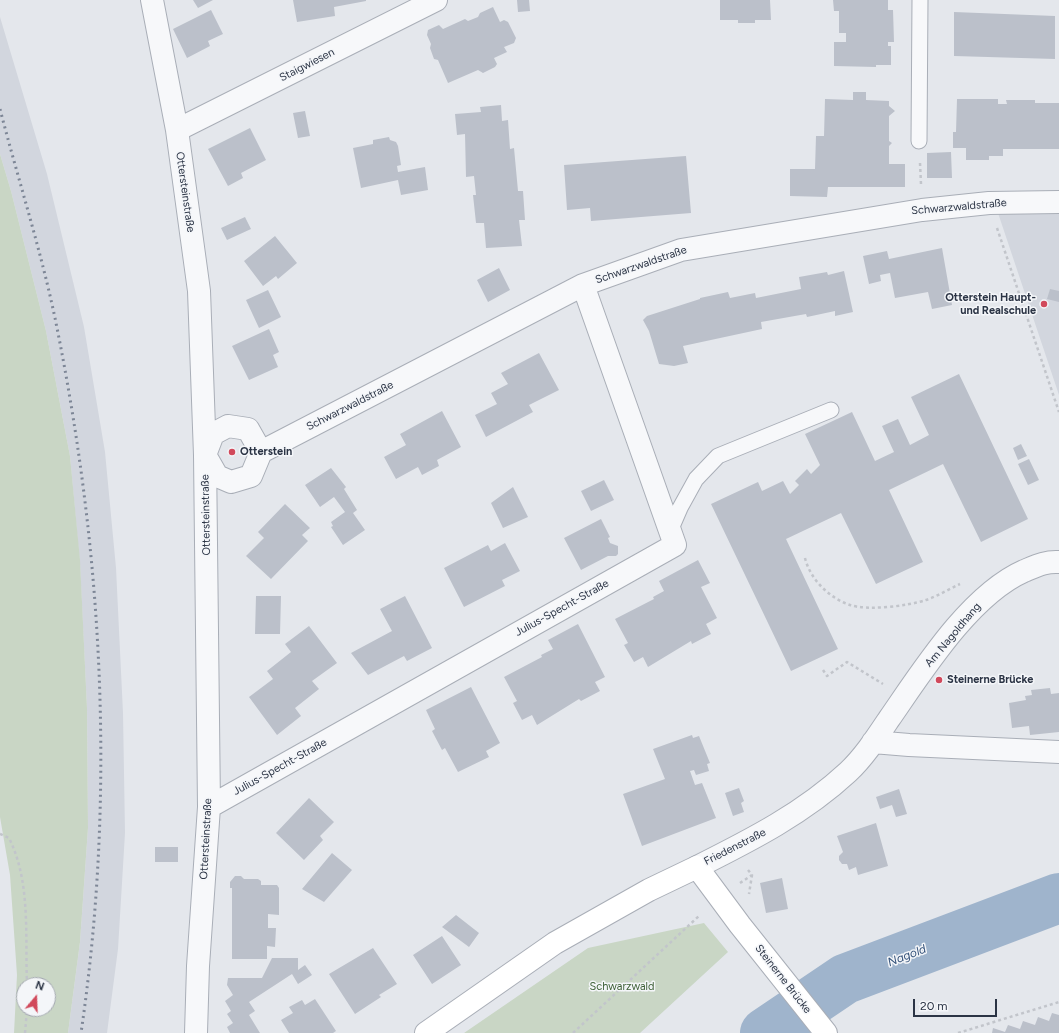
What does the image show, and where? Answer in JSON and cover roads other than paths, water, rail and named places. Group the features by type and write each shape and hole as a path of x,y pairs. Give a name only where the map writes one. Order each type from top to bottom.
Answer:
{"street":[{"name":"Ottersteinstraße","path":"152,0 177,130 199,291 206,455 209,807 198,966 196,1033"},
{"name":"Staigwiesen","path":"177,130 436,0"},
{"name":"Schwarzwaldstraße","path":"261,452 583,285 681,250 922,210 989,203 1059,202"},
{"name":"Julius-Specht-Straße","path":"209,807 675,545 583,285"},
{"path":"228,426 248,429 261,452 251,476 232,482 217,476 206,455 213,434 228,426"},
{"name":"Am Nagoldhang","path":"873,742 904,697 971,609 990,591 1010,577 1042,563 1059,562"},
{"path":"873,742 1059,752"},
{"name":"Friedenstraße","path":"426,1033 556,943 649,890 697,867 785,820 830,787 850,770 873,742"},
{"name":"Steinerne Brücke","path":"697,867 740,925 826,1033"}],"lane":[{"path":"919,141 920,0"},
{"path":"670,531 680,508 696,479 718,456 831,410"}],"waterway":[{"name":"Nagold","path":"765,1033 845,979 1059,898"}],"railway":[{"path":"0,109 36,239 55,318 71,406 84,495 94,585 99,674 101,764 98,854 92,944 81,1033"}],"place":[{"name":"Otterstein Haupt- und Realschule","path":"1044,304"},
{"name":"Otterstein","path":"232,452"},
{"name":"Steinerne Brücke","path":"939,680"}],"park label":[{"name":"Schwarzwald","path":"622,987"}]}
